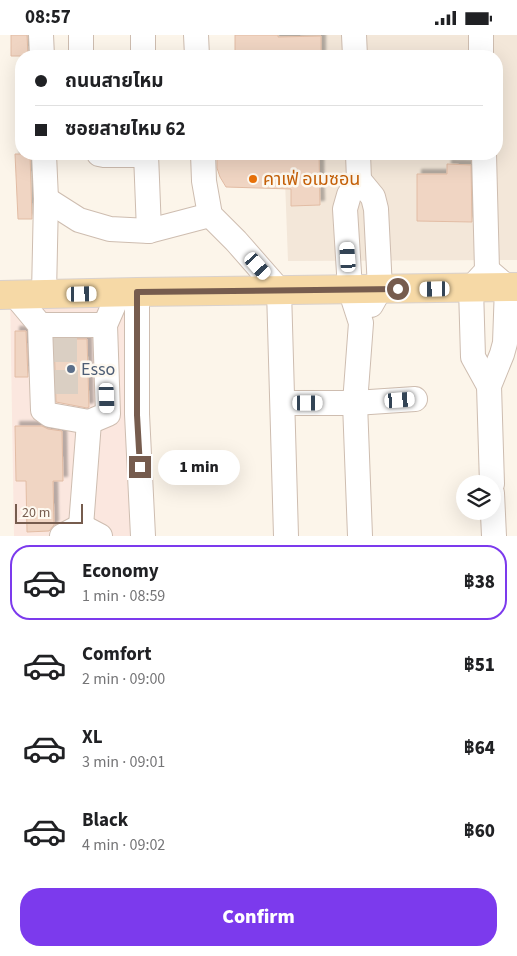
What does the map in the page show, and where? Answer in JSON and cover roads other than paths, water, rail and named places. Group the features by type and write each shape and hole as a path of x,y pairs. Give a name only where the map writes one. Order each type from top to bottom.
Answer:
{"main road":[{"path":"8,295 380,289 479,279 512,287"}],"street":[{"path":"41,35 42,50"},
{"path":"81,35 81,50"},
{"path":"143,35 144,50"},
{"path":"196,35 197,50"},
{"path":"354,35 355,50"},
{"path":"481,35 481,50"},
{"path":"44,160 46,199 44,294"},
{"path":"146,160 149,231"},
{"path":"203,160 204,181 210,215 236,241 279,290 286,536"},
{"path":"358,160 359,180 349,195 345,209 350,289 361,323 355,403 360,536"},
{"path":"484,160 479,279 473,357 489,386"},
{"path":"359,180 373,197 376,209 380,289 361,323"},
{"path":"46,199 78,220 110,229 149,231 210,215"},
{"path":"492,475 489,386 505,343 512,287"},
{"path":"8,295 40,325 47,350 48,382 43,410 50,415 89,422 108,414 98,382 97,349 105,325 128,293"},
{"path":"128,293 143,536"},
{"path":"40,325 105,325"},
{"path":"293,403 355,403 415,399"},
{"path":"81,533 89,422"},
{"path":"493,520 494,536"}],"tunnel":[{"path":"53,350 88,350"},
{"path":"54,382 88,382"}],"place":[{"name":"คาเฟ่ อเมซอน","path":"253,179"},
{"name":"Esso","path":"71,369"}]}
